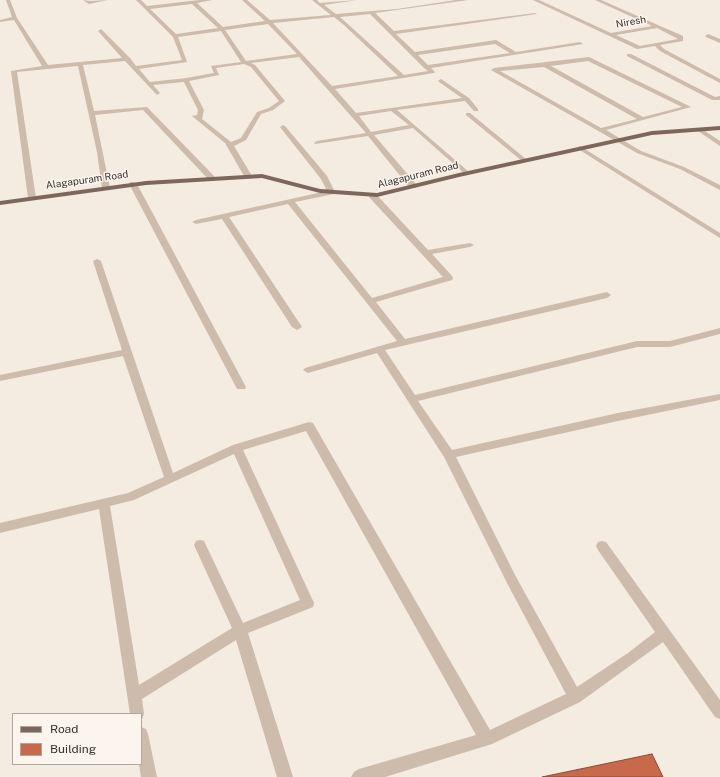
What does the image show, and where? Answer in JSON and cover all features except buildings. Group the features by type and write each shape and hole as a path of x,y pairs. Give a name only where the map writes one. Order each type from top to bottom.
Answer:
{"main road":[{"name":"Alagapuram Road","path":"0,202 133,184 248,176 262,176 320,191 377,195 467,173 618,140 652,134 720,128"}],"street":[{"path":"8,0 16,18 46,67"},
{"path":"85,0 89,3 106,0"},
{"path":"136,68 185,61 176,36 138,0"},
{"path":"146,8 210,0"},
{"path":"244,0 269,22 331,88 413,186"},
{"path":"314,0 346,24 403,77"},
{"path":"320,4 355,0"},
{"path":"176,36 269,22 397,10 466,0"},
{"path":"535,0 639,48 681,40 680,37 597,0"},
{"path":"193,2 222,29 245,63 253,66 282,101 271,109 259,114 244,139 230,145"},
{"path":"331,88 432,72 371,12"},
{"path":"393,33 535,14"},
{"path":"0,21 16,18"},
{"name":"Niresh","path":"609,35 656,26"},
{"path":"101,31 128,59 157,93"},
{"path":"708,36 720,41"},
{"path":"414,54 496,42 515,54"},
{"path":"426,67 580,44"},
{"path":"657,45 662,50 720,81"},
{"path":"149,84 186,80 217,74 213,67 301,55"},
{"path":"629,55 714,99 720,98"},
{"path":"32,198 14,71 128,59"},
{"path":"600,130 688,108 589,59 494,70 600,130 618,140 639,152 682,168 720,188"},
{"path":"80,64 106,188"},
{"path":"545,65 642,119"},
{"path":"186,80 201,110 197,118 230,145 248,176"},
{"path":"441,81 467,100 476,110"},
{"path":"355,115 467,100"},
{"path":"91,113 145,108 212,178"},
{"path":"392,109 414,126 467,173"},
{"path":"468,114 524,160"},
{"path":"317,143 414,126"},
{"path":"196,222 331,192 324,178 283,127"},
{"path":"700,130 720,144"},
{"path":"580,148 720,236"},
{"path":"133,184 241,388"},
{"path":"370,301 449,278 372,195"},
{"path":"290,201 403,342"},
{"path":"224,216 297,327"},
{"path":"426,253 470,245"},
{"path":"97,261 170,479"},
{"path":"308,370 403,342 607,295"},
{"path":"412,399 637,344 670,344 720,331"},
{"path":"379,349 449,455 511,579 575,697"},
{"path":"0,378 127,352"},
{"path":"449,455 618,417 720,398"},
{"path":"0,528 130,497 237,448 309,426 487,739"},
{"path":"134,696 240,630 308,603 237,448"},
{"path":"104,503 138,713"},
{"path":"200,545 240,630 285,777"},
{"path":"602,546 720,712"},
{"path":"359,777 487,739 575,697 633,657 664,633"},
{"path":"142,739 149,777"}]}
